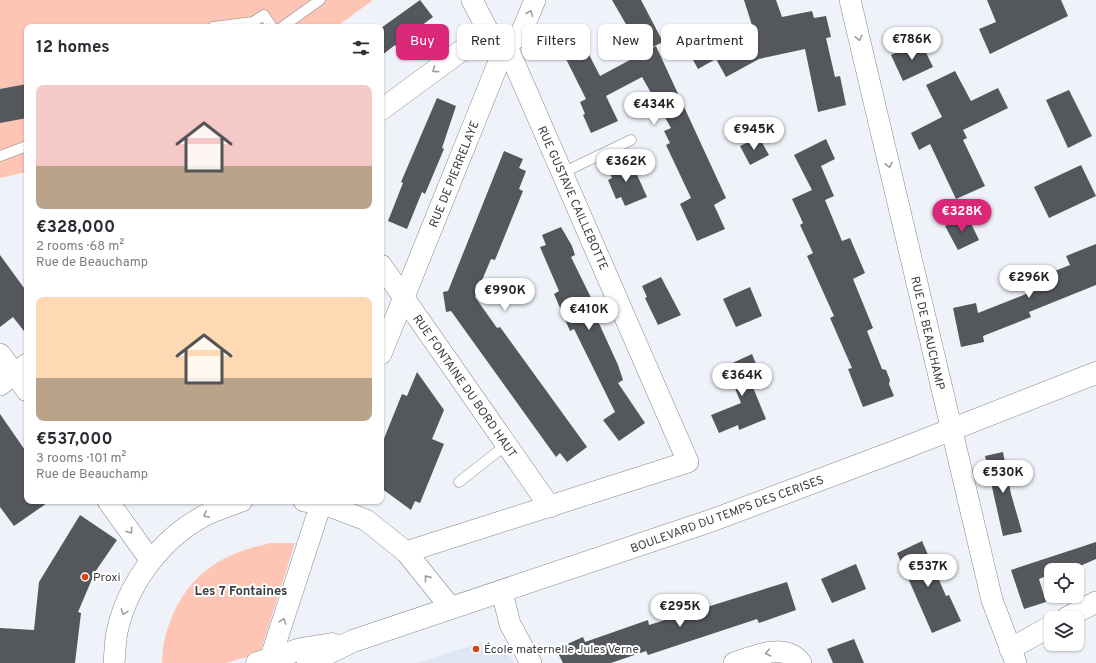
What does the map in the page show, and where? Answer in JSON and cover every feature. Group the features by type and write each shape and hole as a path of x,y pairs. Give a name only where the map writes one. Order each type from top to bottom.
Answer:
{"main road":[{"name":"BOULEVARD DU TEMPS DES CERISES","path":"308,663 353,641 713,520 1096,373"},
{"name":"BOULEVARD DU TEMPS DES CERISES","path":"266,661 301,649 353,641"}],"street":[{"path":"472,0 485,24"},
{"path":"514,39 520,36 535,0"},
{"name":"RUE DE BEAUCHAMP","path":"850,0 992,600 1013,656"},
{"path":"384,108 457,53"},
{"name":"RUE DE PIERRELAYE","path":"384,347 500,60"},
{"name":"RUE GUSTAVE CAILLEBOTTE","path":"513,60 688,462 550,507"},
{"name":"RUE FONTAINE DU BORD HAUT","path":"384,269 550,507"},
{"path":"0,354 24,387"},
{"path":"110,504 151,561"},
{"path":"114,663 117,633 122,616 131,594 151,561 176,534 203,516 234,504"},
{"path":"266,661 315,504"},
{"path":"322,504 366,520 406,552 451,608"},
{"path":"406,552 550,507"},
{"path":"502,592 510,624 531,663"},
{"path":"1079,611 1096,602"},
{"path":"1013,656 1044,632"},
{"path":"734,663 773,651 787,654 798,660 800,663"}],"lane":[{"path":"286,24 320,0"},
{"path":"237,24 253,22 264,15 270,24"},
{"path":"562,173 631,140"},
{"path":"0,156 24,147"},
{"path":"459,482 506,445"}],"shaded area":[{"path":"0,0 373,0 340,24 24,24 24,173 0,178"},
{"path":"270,543 295,543 260,653 226,663 162,663 165,638 174,612 187,590 196,580 205,571 228,557 253,547"},
{"name":"École maternelle Jules Verne","path":"479,643 510,656 514,663 417,663"}],"building":[{"path":"420,0 433,17 424,24 396,24 396,46 395,45 384,54 384,26"},
{"path":"612,0 641,0 661,38 661,43 653,47 653,24 626,24"},
{"path":"744,0 776,0 782,17 812,11 814,18 826,16 831,37 826,38 835,77 840,76 846,105 818,112 805,49 758,60 758,24 752,24"},
{"path":"987,0 1061,0 1068,16 990,54 979,29 996,22"},
{"path":"920,40 933,67 903,81 891,55"},
{"path":"656,46 661,60 662,60 726,198 714,205 725,229 697,241 680,204 691,198 666,145 670,143 664,131 671,128 642,77 606,96 618,121 591,133 583,115 585,114 580,102 586,99 566,60 590,60 590,56 600,76 630,60 653,60 653,48"},
{"path":"693,60 714,60 698,69"},
{"path":"717,60 757,60 726,77"},
{"path":"955,71 971,101 998,88 1008,108 963,130 967,138 963,140 985,186 956,199 930,144 919,150 911,133 942,117 926,85"},
{"path":"24,85 24,119 0,123 0,89"},
{"path":"1069,90 1092,136 1068,148 1046,100"},
{"path":"437,98 456,106 442,148 444,149 425,194 422,192 407,229 388,221 403,183 401,182"},
{"path":"759,137 769,155 750,165 740,146"},
{"path":"826,139 835,159 821,166 834,196 825,200 842,241 850,238 865,273 853,279 873,328 867,331 882,369 886,370 890,380 889,384 894,396 863,407 848,369 852,368 830,318 834,316 807,256 813,253 800,225 803,223 792,199 812,190 794,155"},
{"path":"504,151 523,159 519,168 526,171 519,189 523,191 495,260 491,259 475,297 497,328 500,327 587,447 567,462 560,453 556,457 451,311 446,312 443,292 448,291"},
{"path":"630,159 647,197 625,206 621,197 616,199 608,180 612,178 608,169"},
{"path":"1081,165 1096,196 1049,218 1034,187"},
{"path":"967,215 979,240 958,250 945,226"},
{"path":"561,227 572,246 575,255 571,257 601,318 597,319 618,365 623,380 618,383 645,423 619,441 603,420 615,412 574,329 570,331 554,294 559,291 540,247 546,245 542,235"},
{"path":"1096,244 1096,285 1029,312 1031,317 983,336 984,342 961,347 953,308 976,303 978,313 1031,292 1027,282 1070,265 1066,256"},
{"path":"0,255 24,288 24,331 13,317 0,327"},
{"path":"661,277 681,315 658,325 645,298 647,297 642,286"},
{"path":"750,287 762,316 736,327 723,299"},
{"path":"752,354 763,381 752,385 766,419 739,430 738,425 719,433 711,415 741,403 726,366"},
{"path":"417,372 444,410 432,439 444,444 420,503 415,501 411,510 384,490 384,439 402,394 407,396"},
{"path":"0,414 24,449 24,504 46,504 14,526 0,507"},
{"path":"1003,452 1011,494 1022,532 1003,536 985,456"},
{"path":"80,515 117,540 95,572 78,612 81,613 75,663 0,663 0,628 34,630 39,582"},
{"path":"922,541 946,596 949,595 961,621 932,633 897,553"},
{"path":"1096,542 1096,559 1084,564 1084,563 1044,563 1044,577 1039,579 1044,595 1044,603 1024,609 1011,570"},
{"path":"856,564 866,589 832,603 821,579"},
{"path":"787,582 796,610 759,623 757,619 648,655 646,651 611,663 563,663 556,649 583,637 585,642 648,620 649,625"},
{"path":"854,639 864,663 833,663 827,649"}],"place":[{"name":"Proxi","path":"85,577"},
{"name":"École maternelle Jules Verne","path":"476,649"}],"district":[{"name":"Les 7 Fontaines","path":"241,590"}]}
